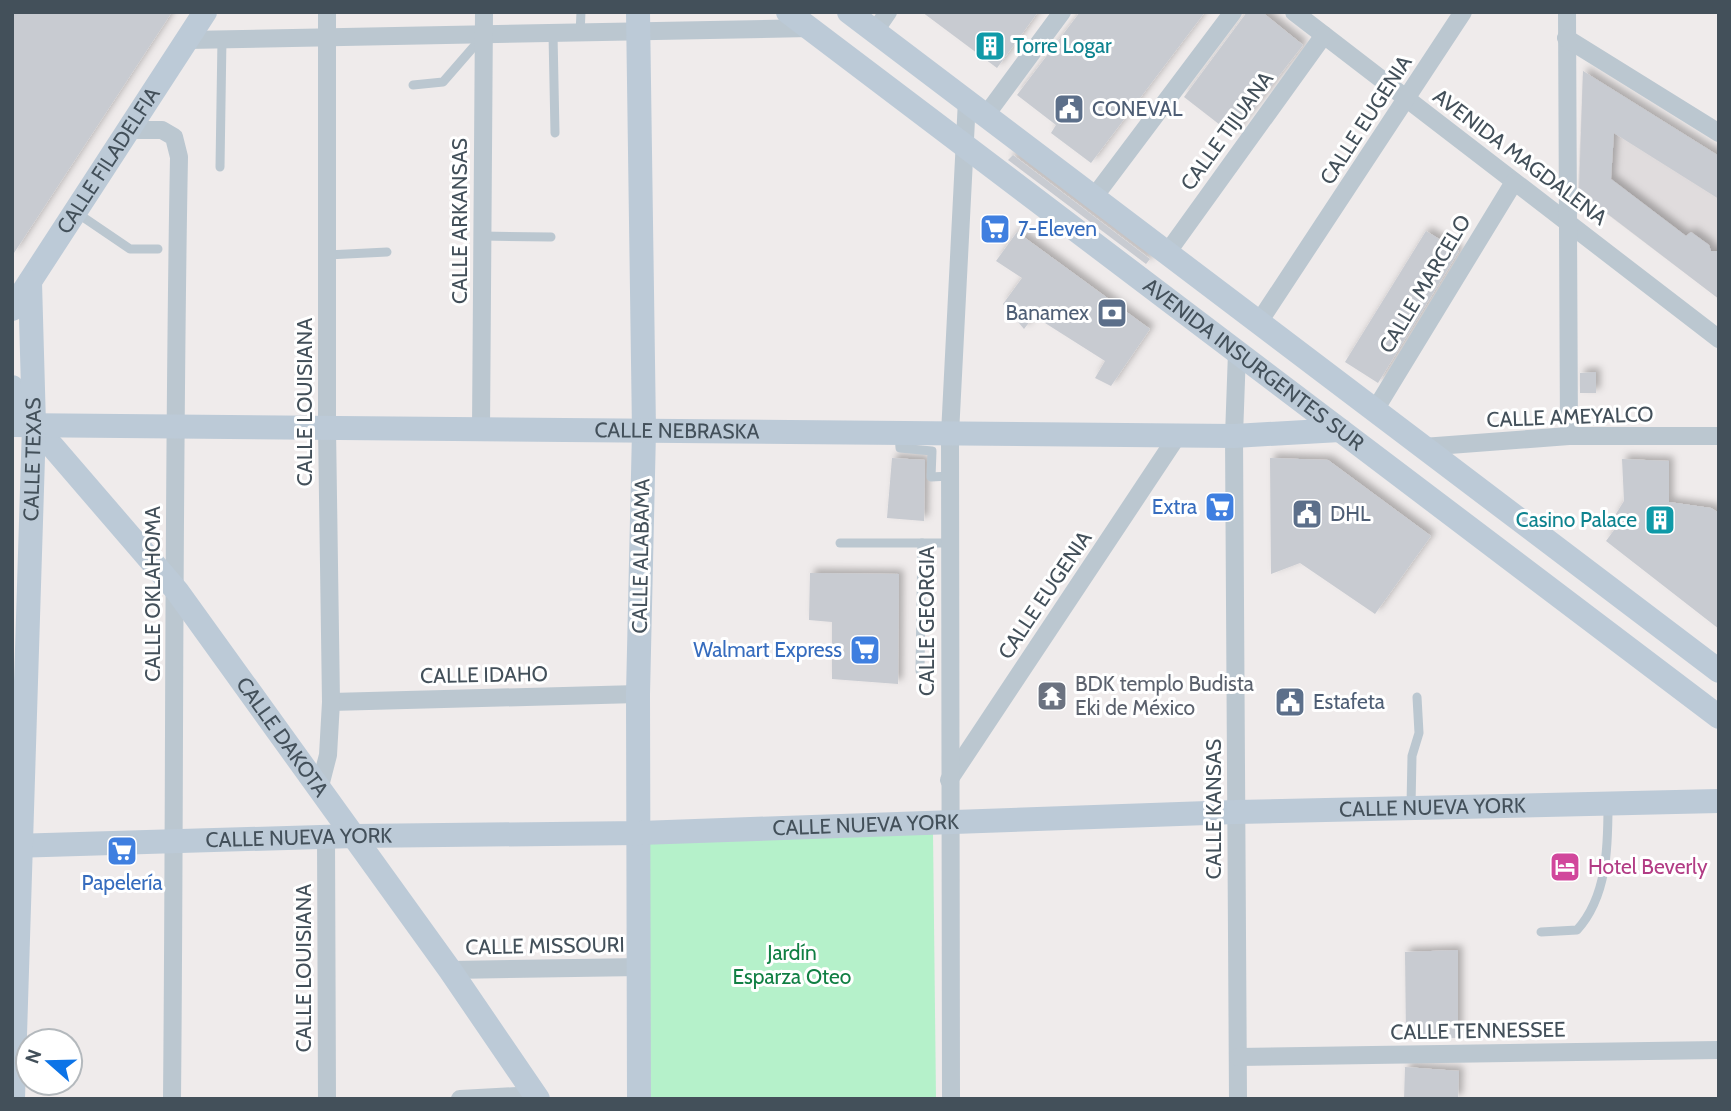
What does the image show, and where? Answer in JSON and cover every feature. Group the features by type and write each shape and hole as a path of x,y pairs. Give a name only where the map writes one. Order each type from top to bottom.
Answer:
{"street":[{"name":"CALLE FILADELFIA","path":"12,309 21,286 75,212 205,12"},
{"name":"CALLE LOUISIANA","path":"319,790 328,755 331,702 327,428 327,12"},
{"name":"CALLE ARKANSAS","path":"481,430 484,12"},
{"name":"AVENIDA INSURGENTES SUR","path":"788,12 1719,717"},
{"name":"AVENIDA INSURGENTES SUR","path":"849,12 881,22 976,108 1719,671"},
{"path":"976,108 1062,12"},
{"path":"1094,197 1233,12"},
{"name":"AVENIDA MAGDALENA","path":"1294,12 1719,339"},
{"name":"CALLE EUGENIA","path":"1259,322 1463,12"},
{"path":"1567,12 1569,436"},
{"path":"187,40 580,34 638,23 810,29"},
{"name":"CALLE ALABAMA","path":"638,23 644,431 638,694 641,967 639,1099"},
{"name":"CALLE TIJUANA","path":"1167,253 1324,35"},
{"path":"1566,38 1719,133"},
{"name":"CALLE GEORGIA","path":"951,1099 950,434 964,145 976,108"},
{"name":"CALLE OKLAHOMA","path":"128,130 162,130 174,137 179,157 174,427 177,591 172,1099"},
{"name":"CALLE MARCELO","path":"1376,410 1514,182"},
{"name":"CALLE TEXAS","path":"13,1099 23,425 21,286"},
{"name":"CALLE KANSAS","path":"1237,352 1234,436 1238,1099"},
{"name":"CALLE DAKOTA","path":"12,387 23,425 177,591 450,970 537,1097"},
{"name":"CALLE NEBRASKA","path":"23,425 1234,436 1340,430"},
{"name":"CALLE EUGENIA","path":"949,780 1178,435"},
{"name":"CALLE AMEYALCO","path":"1423,447 1569,436 1719,436"},
{"name":"CALLE IDAHO","path":"331,702 638,694"},
{"name":"CALLE NUEVA YORK","path":"16,846 354,836 640,833 1237,812 1719,801"},
{"name":"CALLE LOUISIANA","path":"326,837 327,1099"},
{"name":"CALLE MISSOURI","path":"450,970 641,967"},
{"name":"CALLE TENNESSEE","path":"1238,1056 1719,1050"},
{"path":"460,1099 537,1097"}],"lane":[{"path":"580,34 581,12"},
{"path":"553,34 555,133"},
{"path":"413,85 443,82 484,35"},
{"path":"220,167 222,38"},
{"path":"75,212 130,249 158,249"},
{"path":"482,236 551,237"},
{"path":"327,255 387,252"},
{"path":"899,433 900,448 932,451 931,477 950,476"},
{"path":"840,543 950,543"},
{"path":"920,671 922,543"},
{"path":"1411,808 1412,757 1419,733 1417,697"},
{"path":"1541,932 1577,930 1588,918 1608,852 1608,804"}],"shaded area":[{"path":"1583,71 1719,156 1719,299 1578,192"}],"green space":[{"name":"Jardín Esparza Oteo","path":"933,832 936,1099 650,1099 648,833"}],"building":[{"path":"12,12 172,12 12,256"},
{"name":"Torre Logar","path":"922,12 1038,12 997,68"},
{"path":"1080,12 1205,12 1091,163 1051,133 1056,125 1017,95"},
{"path":"1247,12 1262,12 1303,45 1233,135 1184,97"},
{"path":"1583,71 1719,156 1719,199 1614,133 1611,179 1686,236 1691,232 1709,245 1711,251 1719,251 1719,299 1579,192"},
{"path":"1013,155 1150,259 1146,264 1008,160"},
{"path":"1426,231 1459,251 1378,383 1345,362"},
{"path":"1017,232 1150,329 1111,386 1095,378 1105,361 1034,316 1024,329 1003,304 1022,278 996,261"},
{"path":"1596,372 1596,393 1580,393 1580,373"},
{"path":"892,458 925,460 924,521 887,518"},
{"path":"1270,458 1328,460 1431,536 1375,614 1300,563 1271,574"},
{"name":"Casino Palace","path":"1622,459 1669,461 1669,502 1711,508 1719,513 1719,629 1606,541 1620,522 1614,517 1624,501"},
{"name":"Walmart Express","path":"810,573 899,574 898,684 832,679 832,622 809,620"},
{"path":"1458,950 1458,1038 1406,1037 1405,952"},
{"path":"1405,1067 1459,1071 1458,1099 1404,1099"}],"place":[{"name":"Torre Logar","path":"990,46"},
{"name":"CONEVAL","path":"1069,109"},
{"name":"7-Eleven","path":"995,229"},
{"name":"Banamex","path":"1112,313"},
{"name":"Extra","path":"1220,507"},
{"name":"DHL","path":"1307,514"},
{"name":"Casino Palace","path":"1660,520"},
{"name":"Walmart Express","path":"865,650"},
{"name":"BDK templo Budista Eki de México","path":"1052,696"},
{"name":"Estafeta","path":"1290,702"},
{"name":"Papelería","path":"122,851"},
{"name":"Hotel Beverly","path":"1565,867"}]}
